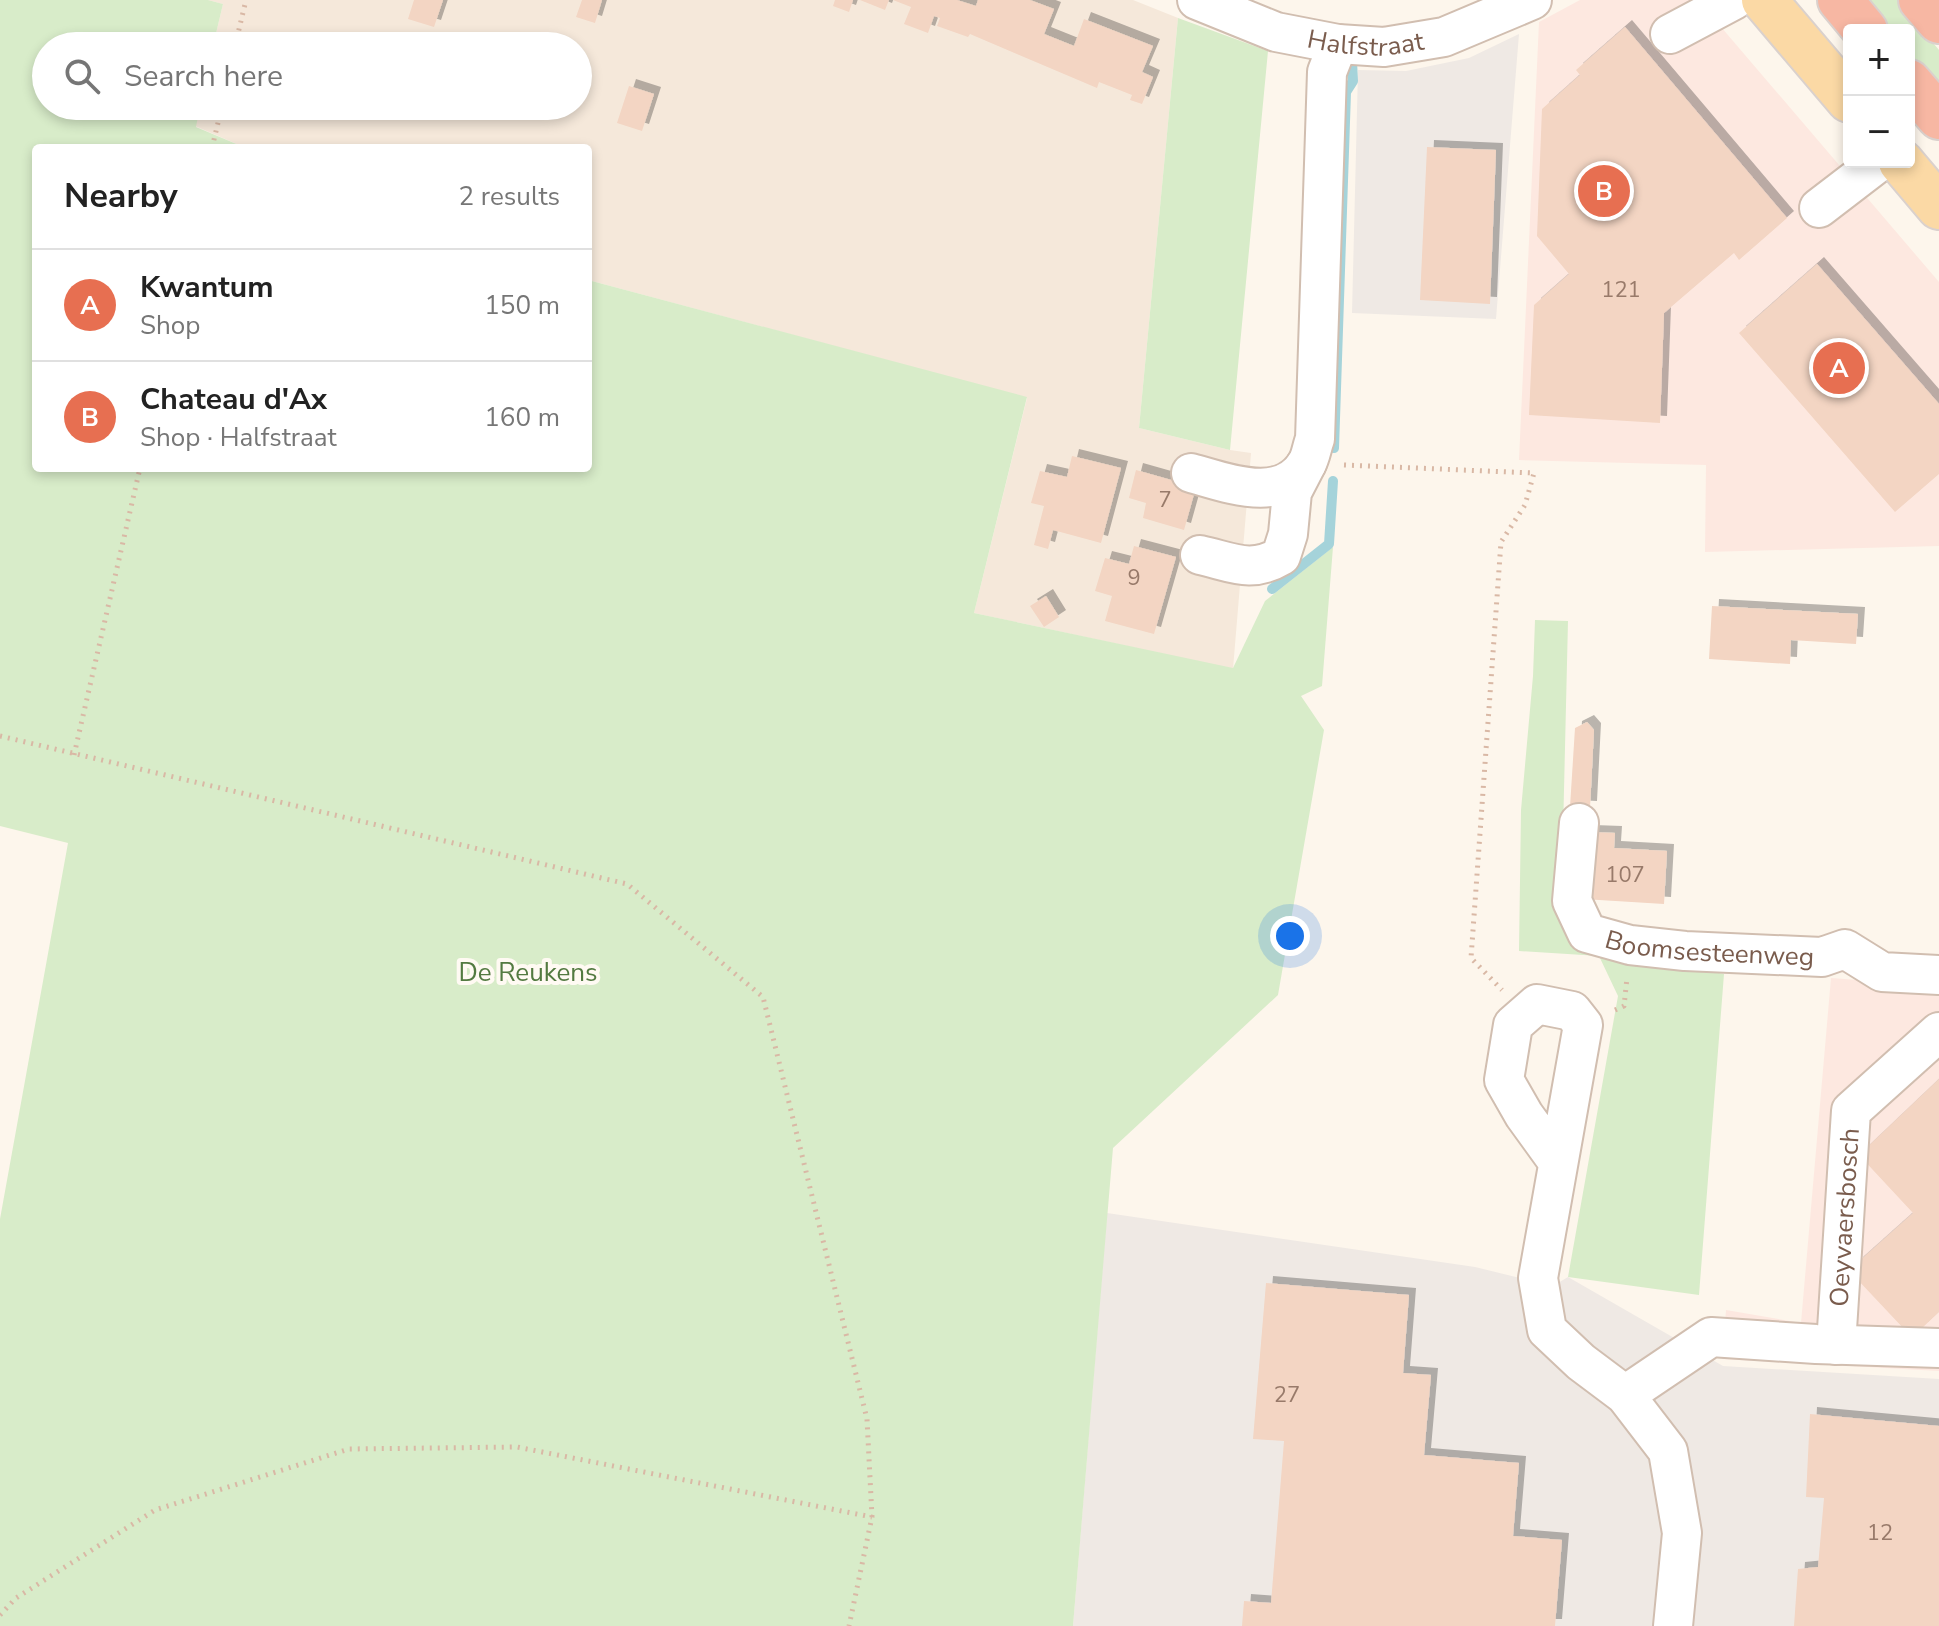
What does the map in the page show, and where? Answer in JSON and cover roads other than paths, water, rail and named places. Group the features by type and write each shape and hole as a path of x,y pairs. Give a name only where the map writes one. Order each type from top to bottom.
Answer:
{"highway":[{"path":"1840,0 1860,24"},
{"path":"1921,0 1939,21"},
{"path":"1915,89 1939,117"}],"main road":[{"path":"1764,0 1846,96"},
{"path":"1906,168 1939,207"}],"street":[{"name":"Halfstraat","path":"1197,0 1276,32 1338,44 1384,47 1444,37 1532,0"},
{"path":"1670,34 1734,0"},
{"path":"1200,555 1247,567 1266,565 1281,556 1288,534 1292,492 1315,439 1327,72 1338,44"},
{"path":"1819,208 1871,168"},
{"path":"1191,473 1254,489 1286,484 1307,463"},
{"name":"Boomsesteenweg","path":"1579,823 1572,901 1587,933 1630,945 1685,951 1822,957 1845,949 1882,972 1939,975"},
{"path":"1558,1162 1524,1115 1504,1080 1513,1025 1537,1004 1572,1011 1583,1025 1538,1278 1547,1330 1581,1362 1625,1395 1668,1451 1682,1533 1673,1626"},
{"name":"Oeyvaersbosch","path":"1836,1345 1851,1111 1939,1032"},
{"name":"Oeyvaersbosch","path":"1625,1395 1711,1337 1939,1348"}],"waterway":[{"path":"1334,448 1346,92 1353,81 1352,61"},
{"path":"1272,589 1329,544 1333,481"}],"place":[{"name":"Chateau d'Ax","path":"1604,191"},
{"name":"Kwantum","path":"1839,368"}],"park label":[{"name":"De Reukens","path":"528,972"}]}
